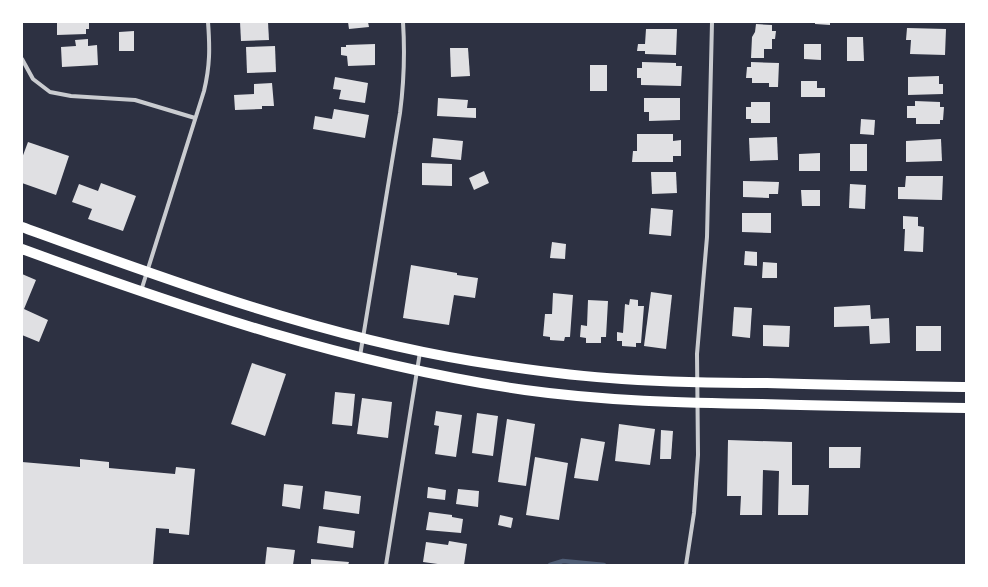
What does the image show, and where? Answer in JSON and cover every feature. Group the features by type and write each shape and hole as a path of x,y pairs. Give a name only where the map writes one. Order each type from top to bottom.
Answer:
{"main road":[{"path":"22,227 147,272 241,302 363,338 473,361 582,376 619,379 697,382 966,387"},
{"path":"22,249 141,291 274,334 360,357 481,383 535,391 624,400 697,403 966,408"}],"street":[{"path":"141,291 209,71 210,51 208,22"},
{"path":"360,357 401,105 405,53 403,22"},
{"path":"686,565 696,493 698,455 697,354 707,238 712,22"},
{"path":"22,59 33,79 50,92 71,96 135,100 195,118"},
{"path":"386,565 420,351"}],"building":[{"path":"57,22 89,22 89,29 86,29 86,34 57,35"},
{"path":"240,22 268,22 269,40 241,41"},
{"path":"348,22 368,22 369,27 349,29"},
{"path":"815,22 830,22 830,25 815,24"},
{"path":"756,24 772,25 772,31 776,31 775,39 772,39 772,49 764,49 764,58 751,58 752,37 755,32"},
{"path":"907,28 946,29 945,55 910,54 911,40 906,40"},
{"path":"646,29 677,29 676,55 645,54 645,51 637,51 638,44 645,44"},
{"path":"134,31 134,51 119,51 119,32"},
{"path":"847,37 863,37 864,61 847,61"},
{"path":"88,39 88,46 97,45 98,65 62,67 61,47 76,46 75,40"},
{"path":"375,44 375,65 348,66 347,56 341,55 341,47 346,47 346,45"},
{"path":"804,44 821,44 821,60 804,59"},
{"path":"275,46 276,72 247,73 246,47"},
{"path":"450,48 468,48 470,76 451,77"},
{"path":"642,62 676,63 676,66 682,66 681,86 641,85 641,78 637,78 637,68 642,68"},
{"path":"751,62 779,63 778,87 769,87 769,83 752,83 752,78 746,78 747,67 751,67"},
{"path":"590,65 607,65 607,91 590,91"},
{"path":"939,76 939,84 943,84 943,94 908,95 908,77"},
{"path":"335,77 368,83 365,103 339,99 341,90 333,89"},
{"path":"801,81 817,81 817,88 825,88 825,97 801,97"},
{"path":"272,83 274,106 262,106 262,109 235,110 234,95 254,94 254,84"},
{"path":"438,98 468,100 467,108 476,108 476,118 437,116"},
{"path":"644,98 680,98 680,120 649,121 649,112 644,112"},
{"path":"915,101 940,102 940,107 944,107 943,120 940,120 940,124 916,124 916,118 907,118 907,106 915,106"},
{"path":"751,102 770,102 770,123 751,123 751,119 746,119 746,107 751,107"},
{"path":"334,109 369,115 365,138 313,129 315,116 332,119"},
{"path":"861,119 875,120 874,135 860,134"},
{"path":"637,134 673,134 673,141 681,140 681,156 673,156 673,162 632,162 633,151 637,151"},
{"path":"777,137 778,160 750,161 749,138"},
{"path":"433,138 463,141 461,160 431,157"},
{"path":"941,139 942,161 906,162 906,141"},
{"path":"28,142 69,156 56,195 22,183 22,158"},
{"path":"850,144 867,144 867,171 850,171"},
{"path":"820,153 820,171 799,171 799,154"},
{"path":"422,163 452,164 452,186 422,185"},
{"path":"484,171 489,183 474,190 469,178"},
{"path":"651,172 676,172 677,193 652,194"},
{"path":"906,176 943,176 942,200 898,199 898,187 905,187"},
{"path":"743,181 779,182 778,194 769,194 769,198 743,197"},
{"path":"101,183 136,196 123,231 88,219 92,209 72,202 79,184 98,191"},
{"path":"850,184 866,185 865,209 849,208"},
{"path":"801,190 820,190 820,206 802,206"},
{"path":"651,208 673,210 671,236 649,234"},
{"path":"742,213 771,213 771,233 742,232"},
{"path":"903,216 918,217 918,226 924,227 923,252 904,251 905,229 903,229"},
{"path":"552,242 566,244 565,259 550,258"},
{"path":"745,251 757,252 757,266 744,265"},
{"path":"763,262 777,263 777,278 762,278"},
{"path":"411,265 478,278 475,298 454,295 449,325 403,318"},
{"path":"22,274 36,280 24,309 48,320 39,342 22,335"},
{"path":"651,292 672,295 666,349 644,346"},
{"path":"553,293 573,295 570,337 565,337 564,341 550,340 550,337 543,336 545,314 552,314"},
{"path":"630,299 638,300 638,306 644,306 641,343 636,343 636,347 622,346 622,341 617,341 617,332 623,333 625,304 629,305"},
{"path":"588,300 608,301 606,337 601,337 601,343 586,343 586,338 580,337 581,325 587,326"},
{"path":"870,305 871,319 889,318 890,343 870,344 869,326 834,327 834,307"},
{"path":"734,307 752,308 750,338 732,336"},
{"path":"763,325 790,326 789,347 763,346"},
{"path":"916,326 941,326 941,351 916,351"},
{"path":"252,363 286,374 265,436 231,424"},
{"path":"335,392 355,394 352,426 332,424"},
{"path":"362,398 392,402 388,438 357,434"},
{"path":"436,411 462,415 456,457 435,454 439,426 434,425"},
{"path":"477,413 498,416 493,456 472,453"},
{"path":"507,419 535,424 526,486 498,482"},
{"path":"619,424 655,429 650,465 615,461"},
{"path":"661,430 673,431 671,459 660,459"},
{"path":"581,438 605,442 598,481 574,478"},
{"path":"728,440 792,442 792,485 809,485 808,515 778,515 779,471 763,470 762,515 740,515 741,496 727,496"},
{"path":"829,447 861,447 860,468 829,468"},
{"path":"535,457 568,463 559,520 526,515"},
{"path":"80,459 109,462 109,468 175,474 176,467 195,469 189,535 169,533 169,529 156,528 153,565 22,565 22,462 80,467"},
{"path":"284,484 303,486 300,509 282,506"},
{"path":"428,487 446,490 445,500 427,498"},
{"path":"458,489 479,491 478,507 456,504"},
{"path":"325,491 361,496 359,514 323,509"},
{"path":"429,512 452,515 452,517 463,519 461,533 426,530"},
{"path":"500,515 513,518 511,528 498,525"},
{"path":"319,526 355,531 353,548 317,543"},
{"path":"449,541 467,544 464,565 445,565 423,562 426,542 448,545"},
{"path":"267,547 295,550 293,565 265,565"},
{"path":"311,559 349,562 348,565 311,565"}],"waterway":[{"path":"550,565 563,561 604,565"}]}
